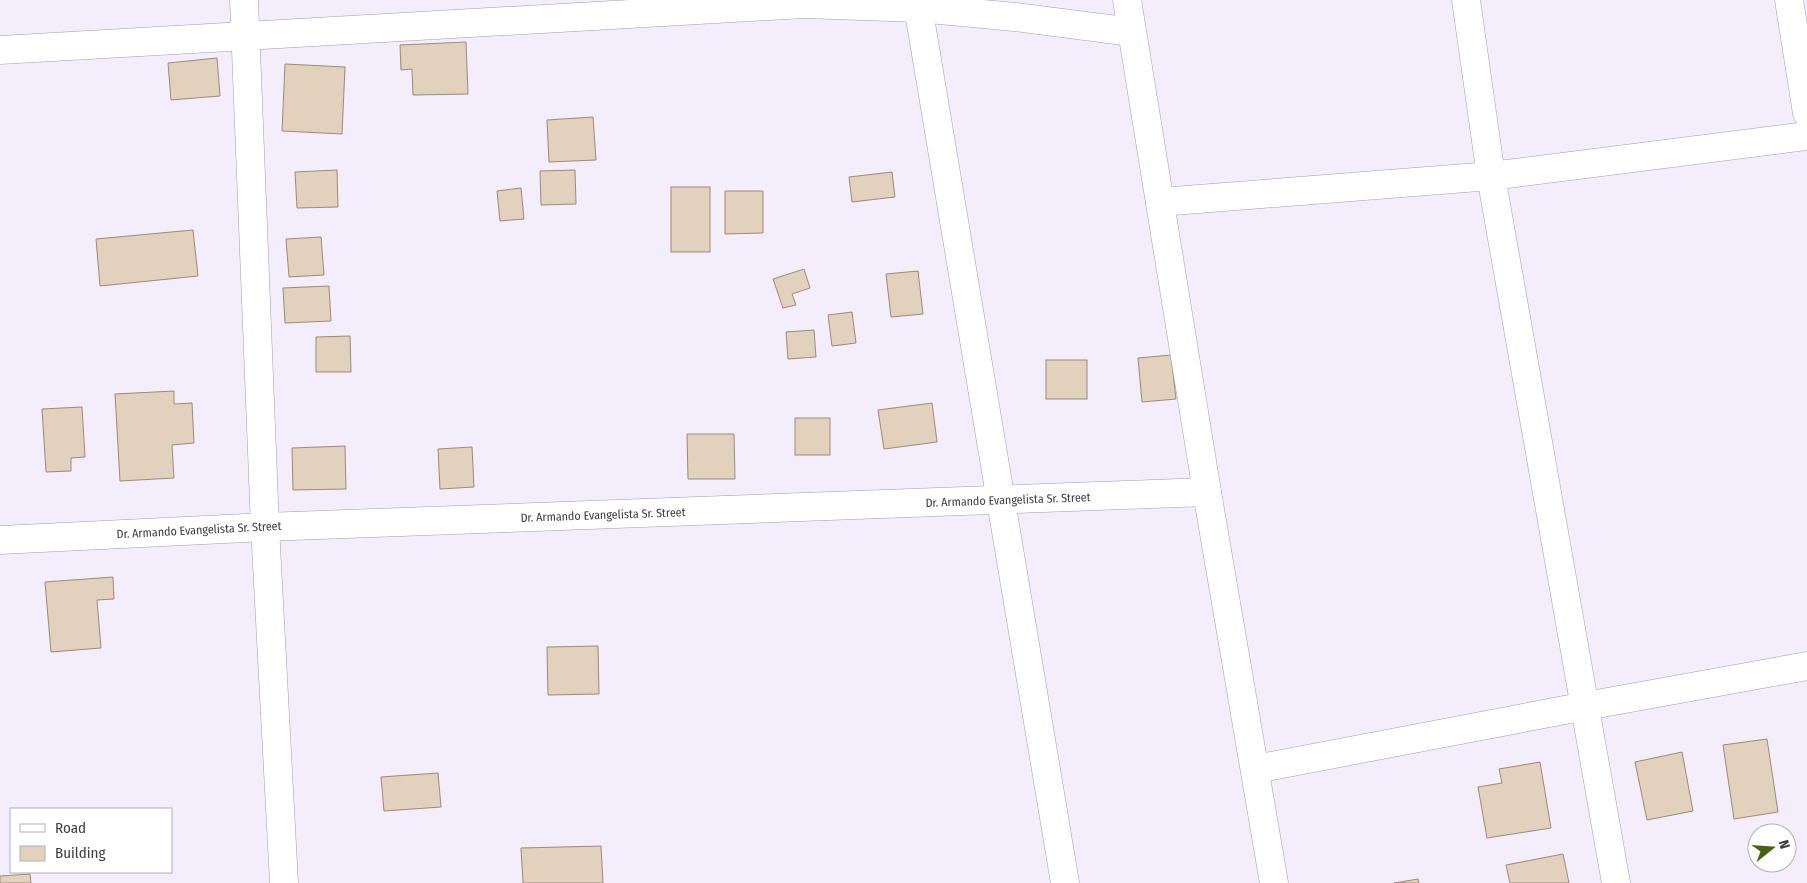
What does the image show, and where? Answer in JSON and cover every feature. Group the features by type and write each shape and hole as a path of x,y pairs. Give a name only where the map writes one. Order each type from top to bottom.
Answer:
{"street":[{"path":"244,0 265,527 284,883"},
{"path":"1127,0 1207,492 1274,883"},
{"path":"1466,0 1491,176 1616,883"},
{"path":"1789,0 1807,113"},
{"path":"0,50 795,4 918,4 1132,32"},
{"path":"918,4 1065,883"},
{"path":"1160,202 1491,176 1807,136"},
{"name":"Dr. Armando Evangelista Sr. Street","path":"0,540 265,527 1207,492"},
{"path":"1255,769 1807,666"}],"building":[{"path":"466,42 468,94 413,95 412,69 401,70 400,45"},
{"path":"217,58 220,96 171,100 168,63"},
{"path":"285,64 345,67 342,134 282,131"},
{"path":"593,117 596,160 549,162 547,120"},
{"path":"337,170 338,207 297,208 295,172"},
{"path":"575,170 576,204 541,205 540,171"},
{"path":"892,172 895,197 852,202 849,177"},
{"path":"671,187 710,187 710,252 671,252"},
{"path":"521,188 524,219 500,221 497,191"},
{"path":"725,191 763,191 763,233 725,234"},
{"path":"193,230 198,276 100,286 96,239"},
{"path":"321,237 324,275 289,277 286,239"},
{"path":"804,269 810,288 792,294 796,305 783,308 773,279"},
{"path":"918,271 923,314 891,317 886,274"},
{"path":"329,286 331,321 285,323 283,288"},
{"path":"852,312 856,343 832,346 828,315"},
{"path":"814,330 816,357 788,359 786,332"},
{"path":"350,336 351,372 316,372 316,337"},
{"path":"1171,355 1176,399 1142,402 1138,358"},
{"path":"1046,360 1087,360 1087,399 1046,399"},
{"path":"174,391 174,404 192,403 194,443 172,445 174,478 120,481 115,394"},
{"path":"932,403 937,442 884,449 878,410"},
{"path":"82,407 85,457 71,458 71,471 46,472 42,409"},
{"path":"795,418 830,418 830,455 795,455"},
{"path":"687,434 734,434 735,479 688,479"},
{"path":"345,446 346,489 293,490 292,448"},
{"path":"472,447 474,487 440,489 438,449"},
{"path":"113,577 114,599 97,600 101,648 51,652 45,582"},
{"path":"598,646 599,694 548,695 547,647"},
{"path":"1767,739 1778,812 1734,819 1723,745"},
{"path":"1682,752 1693,811 1647,820 1635,762"},
{"path":"1540,762 1551,828 1487,838 1478,787 1502,783 1499,769"},
{"path":"438,773 441,807 384,811 381,777"},
{"path":"601,846 603,883 523,883 521,848"},
{"path":"1563,854 1569,883 1510,883 1506,865"},
{"path":"30,874 31,883 0,883 0,876"},
{"path":"1418,879 1419,883 1394,883"}]}
